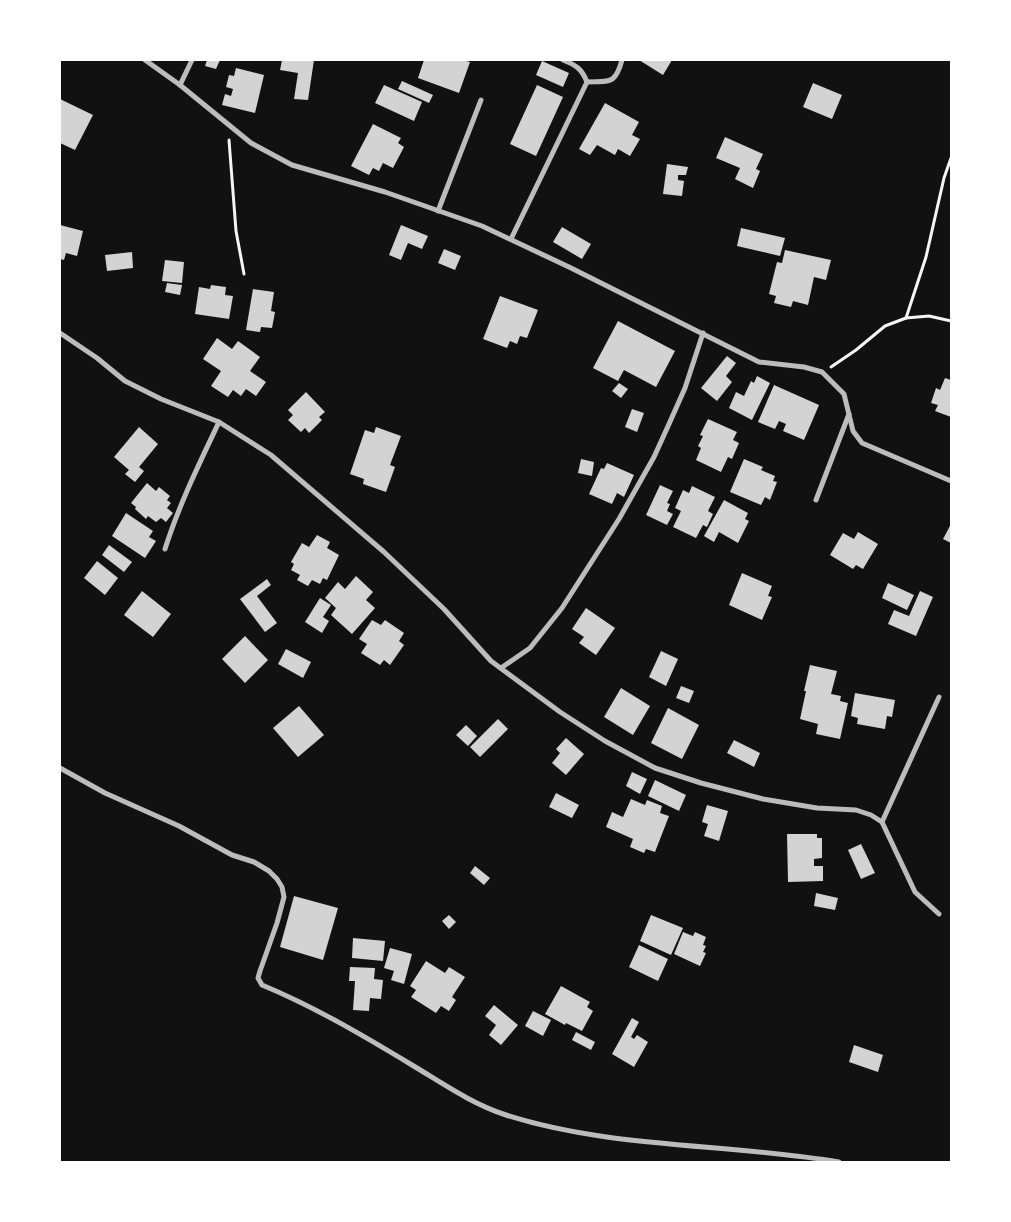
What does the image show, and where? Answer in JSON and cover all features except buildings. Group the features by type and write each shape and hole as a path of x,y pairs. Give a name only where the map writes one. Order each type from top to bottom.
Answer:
{"street":[{"path":"146,60 180,85 251,144 292,165 385,192 482,226 760,362 804,367 822,372 844,394 853,431 862,443 951,481"},
{"path":"180,85 192,60"},
{"path":"511,239 587,82 584,73 578,66 563,60"},
{"path":"587,82 610,81 616,77 622,60"},
{"path":"438,212 481,100"},
{"path":"60,333 97,358 125,381 161,399 219,422 271,455 384,552 444,609 491,661 560,712 605,741 655,768 701,783 763,799 817,808 856,810 882,822 915,892 940,914"},
{"path":"501,668 530,648 562,608 619,519 654,457 669,424 693,366 703,333"},
{"path":"816,500 850,414"},
{"path":"165,549 190,482 219,422"},
{"path":"882,822 939,697"},
{"path":"60,768 105,793 179,826 269,871 282,887 284,897 258,978 262,985 316,1009 463,1096 505,1115 575,1131 623,1139 805,1156 838,1162"}],"path":[{"path":"228,124 236,231 244,274"},
{"path":"906,318 926,257 944,178 951,158"},
{"path":"822,372 856,350 885,326 906,318 930,316 951,321"}]}
